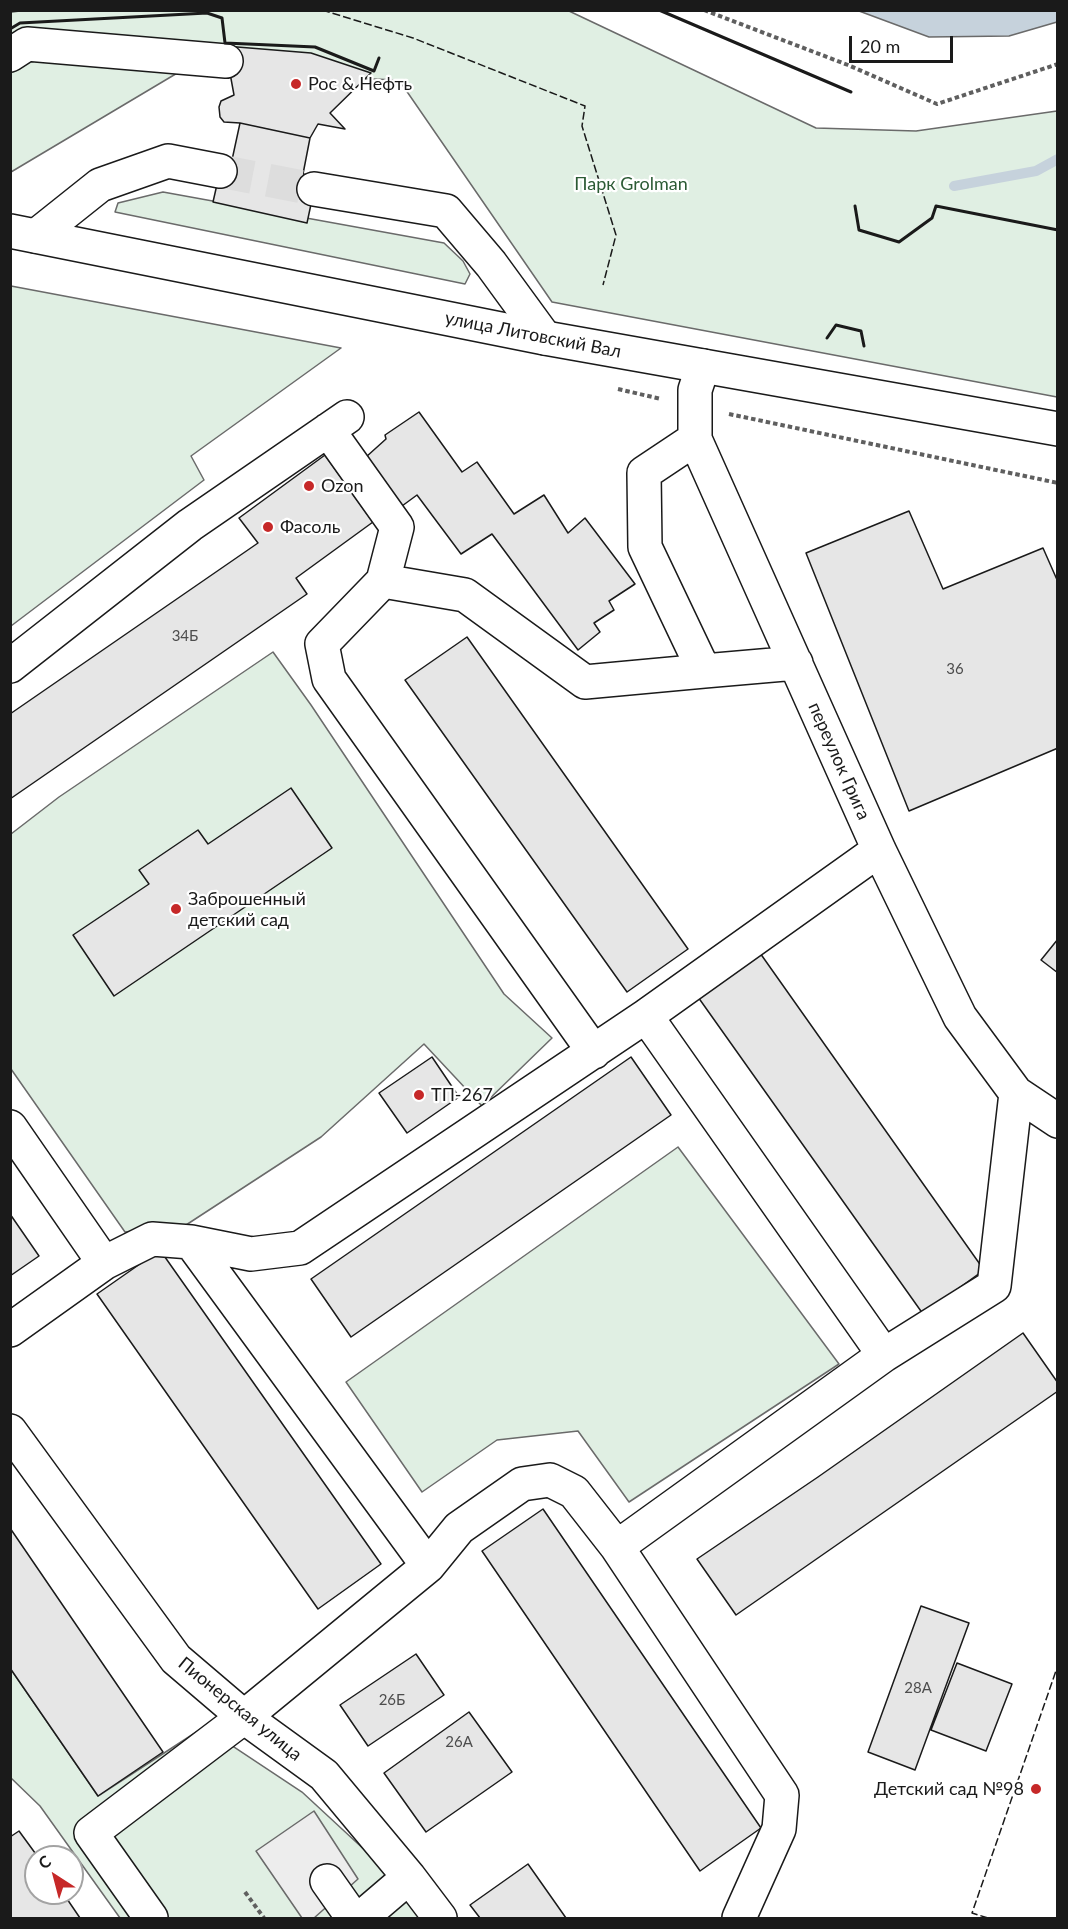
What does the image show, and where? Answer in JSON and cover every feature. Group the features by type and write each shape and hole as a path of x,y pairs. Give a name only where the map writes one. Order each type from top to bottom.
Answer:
{"street":[{"path":"10,55 27,44 226,61"},
{"path":"23,233 100,185 168,162 220,171"},
{"path":"314,189 446,211 491,264 545,338"},
{"name":"улица Литовский Вал","path":"23,233 545,338 1058,429"},
{"name":"переулок Грига","path":"703,366 696,390 695,439 879,850 960,1017 1016,1093 1058,1121"},
{"path":"10,666 190,525 337,423 397,527 383,581 322,644 329,679 594,1052"},
{"path":"695,439 644,473 645,547 704,671"},
{"path":"383,581 465,595 585,682 796,663"},
{"path":"10,1330 104,1263 152,1239 191,1242 251,1254 300,1248 594,1052 879,850"},
{"path":"646,1016 884,1356"},
{"path":"617,1547 884,1356 994,1286 1016,1093"},
{"path":"10,1127 104,1263"},
{"path":"191,1242 428,1566"},
{"name":"Пионерская улица","path":"10,1431 176,1659 244,1717 324,1775 410,1876 440,1918"},
{"path":"151,1918 91,1833 244,1717 428,1566 459,1528 522,1484 550,1480 574,1492 617,1547 782,1795 779,1829 739,1918"},
{"path":"361,1918 410,1876"},
{"path":"327,1881 353,1918"}],"path":[{"path":"704,10 848,65 937,104 1058,64"},
{"path":"245,1892 264,1918"}],"green space":[{"name":"Парк Grolman","path":"10,11 569,11 816,128 916,131 1057,111 1057,397 552,302 399,80 179,72 11,172"},
{"path":"163,192 444,243 463,261 470,274 465,284 115,212 118,203"},
{"path":"11,286 341,348 191,456 204,480 11,626"},
{"path":"273,652 311,705 504,994 552,1038 482,1106 424,1044 321,1137 186,1225 125,1232 11,1069 11,834 59,797"},
{"path":"678,1147 839,1364 629,1502 578,1431 497,1440 422,1492 346,1382"},
{"path":"10,1668 98,1796 204,1727 302,1792 369,1854 420,1918 120,1918 84,1868 84,1845 68,1845 40,1806 11,1778"}],"shaded area":[{"path":"859,11 1057,11 1057,22 1009,36 929,37"},
{"path":"314,1811 358,1879 314,1918 302,1918 256,1851"}],"building":[{"name":"Рос & Нефть","path":"225,46 311,53 371,73 330,113 345,129 318,124 310,138 240,123 224,122 220,117 221,101 234,95"},
{"path":"240,123 310,138 303,174 317,176 307,223 213,202 223,158 232,160"},
{"path":"419,412 462,472 477,462 514,514 544,495 568,533 585,518 635,584 609,601 614,610 594,623 600,632 578,650 492,534 461,554 417,495 402,506 366,457 386,439 385,435"},
{"path":"325,455 373,522 296,578 307,594 10,799 10,714 258,543 239,518"},
{"path":"909,511 943,589 1043,548 1058,582 1058,748 909,811 806,553"},
{"path":"467,637 688,949 627,992 405,680"},
{"name":"Заброшенный детский сад","path":"291,788 332,848 114,996 73,935 149,884 139,870 198,830 208,844"},
{"path":"1058,939 1058,973 1041,960"},
{"path":"760,953 984,1270 923,1314 698,997"},
{"name":"ТП-267","path":"432,1057 459,1097 407,1133 379,1093"},
{"path":"631,1057 671,1115 351,1337 311,1279"},
{"path":"10,1214 39,1256 10,1276"},
{"path":"160,1250 381,1564 318,1609 97,1294"},
{"path":"1023,1333 1058,1383 1058,1391 736,1615 697,1559"},
{"path":"543,1509 761,1828 700,1871 482,1551"},
{"path":"10,1528 163,1752 98,1796 10,1668"},
{"path":"921,1606 969,1623 915,1770 868,1752"},
{"path":"416,1654 444,1695 368,1746 340,1705"},
{"path":"957,1663 1012,1684 986,1751 931,1730"},
{"path":"469,1712 512,1772 426,1832 384,1773"},
{"path":"19,1831 29,1845 24,1845 24,1905 71,1905 80,1918 10,1918 10,1837"},
{"path":"528,1864 566,1918 480,1918 470,1905"}],"waterway":[{"path":"954,186 1036,171 1058,159"}],"tunnel":[{"path":"220,171 314,189"}],"fence":[{"path":"10,12 30,10"},
{"path":"322,10 413,38 585,106 582,126 616,235 603,285"},
{"path":"988,1918 972,1913 1058,1665"}],"wall":[{"path":"659,10 851,92"},
{"path":"10,29 20,23 207,13 222,18 225,43 315,47 374,71 379,58"},
{"path":"855,206 859,230 899,242 932,218 936,206 1058,230"},
{"path":"827,338 836,325 861,331 864,346"}],"place":[{"name":"Рос & Нефть","path":"296,84"},
{"name":"Ozon","path":"309,486"},
{"name":"Фасоль","path":"268,527"},
{"name":"Заброшенный детский сад","path":"176,909"},
{"name":"ТП-267","path":"419,1095"},
{"name":"Детский сад №98","path":"1036,1789"}]}
